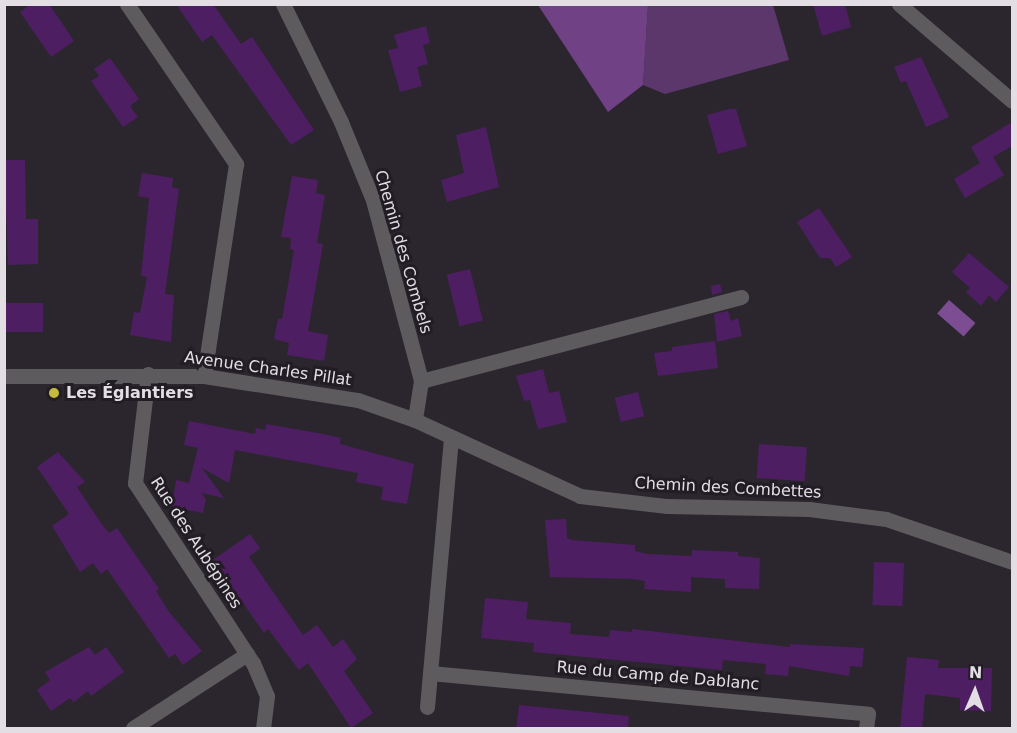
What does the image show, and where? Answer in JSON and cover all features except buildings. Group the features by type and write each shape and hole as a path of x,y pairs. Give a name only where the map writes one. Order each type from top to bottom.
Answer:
{"street":[{"path":"127,4 236,164 204,376"},
{"name":"Chemin des Combels","path":"283,4 341,122 373,200 421,381 415,420"},
{"path":"899,4 1012,101"},
{"path":"421,381 741,297"},
{"name":"Avenue Charles Pillat","path":"4,376 148,374 204,376 358,400 415,420"},
{"name":"Rue des Aubépines","path":"148,374 135,483 247,654 267,696 263,729"},
{"name":"Chemin des Combettes","path":"415,420 580,496 667,506 809,509 886,519 1012,562"},
{"path":"427,707 451,438"},
{"path":"133,729 247,654"},
{"name":"Rue du Camp de Dablanc","path":"430,673 868,714 866,729"}],"shaded area":[{"path":"538,5 648,5 643,85 608,112"},
{"path":"648,5 773,5 789,60 665,94 643,85"},
{"path":"949,300 975,323 964,337 937,314"}],"place":[{"name":"Les Églantiers","path":"54,393"}]}
